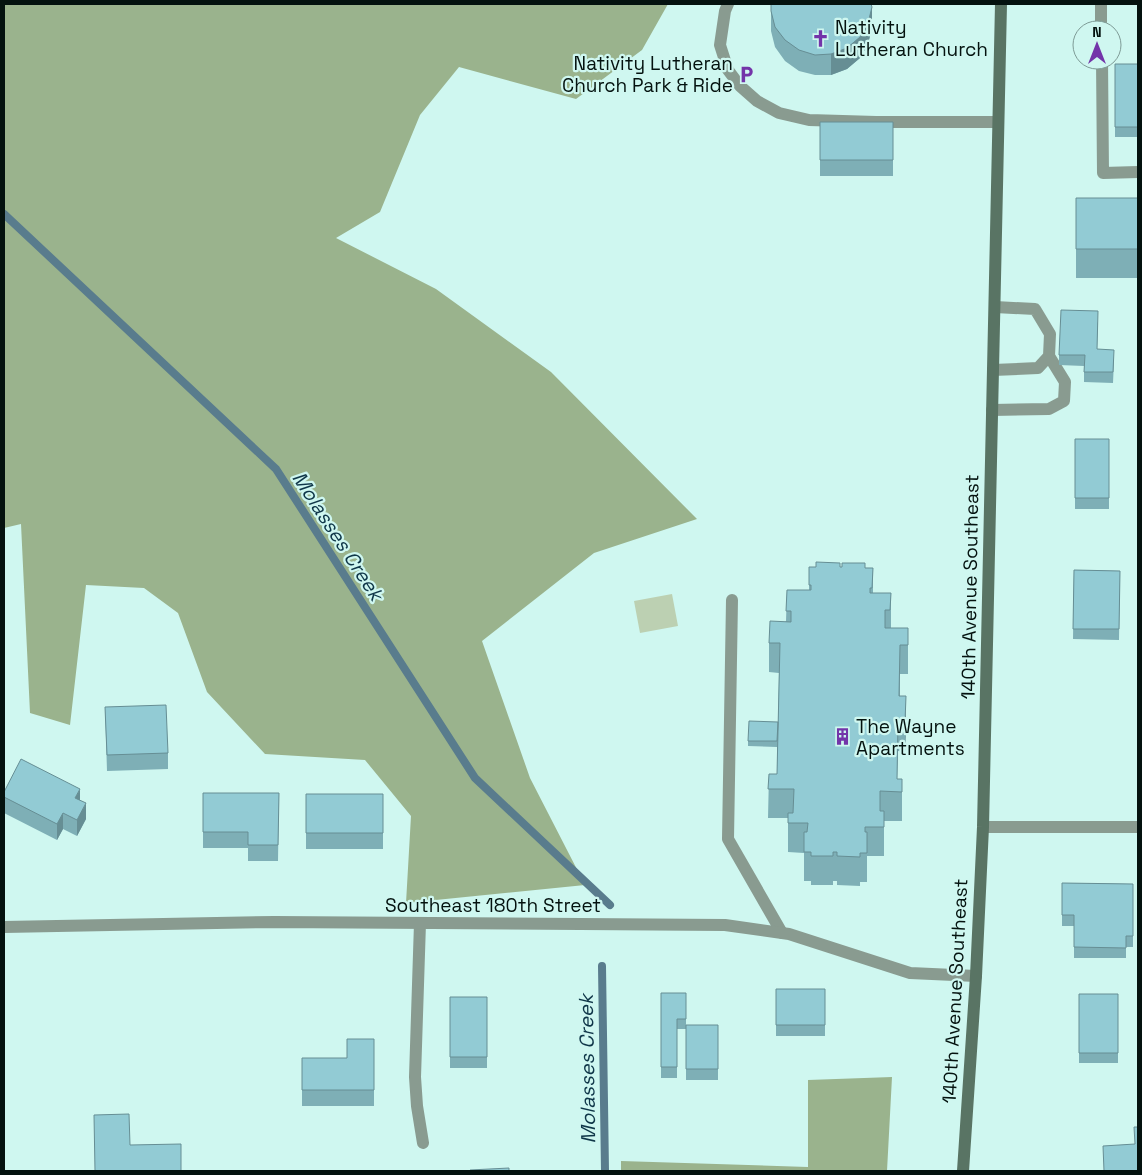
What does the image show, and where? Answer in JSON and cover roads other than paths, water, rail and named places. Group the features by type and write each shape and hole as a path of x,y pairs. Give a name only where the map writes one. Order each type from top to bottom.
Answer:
{"main road":[{"name":"140th Avenue Southeast","path":"963,1171 976,976 983,828 1001,4"}],"street":[{"path":"728,4 725,11 720,45 728,70 740,86 757,101 779,113 809,120 998,122"},
{"path":"1101,4 1101,20"},
{"path":"1102,70 1103,173 1138,172"},
{"path":"992,410 1048,409 1064,401 1065,382 1049,356 1050,334 1035,309 995,306"},
{"path":"993,370 1038,368 1049,356"},
{"path":"732,600 728,839 782,933"},
{"path":"983,828 1138,828"},
{"name":"Southeast 180th Street","path":"4,927 274,922 724,925 790,934 910,973 976,976"},
{"path":"420,923 415,1077 416,1106 423,1143"}],"waterway":[{"name":"Molasses Creek","path":"4,214 276,469 475,778 610,905"},
{"name":"Molasses Creek","path":"602,966 605,1171"}],"place":[{"name":"Nativity Lutheran Church","path":"821,38"},
{"name":"Nativity Lutheran Church Park & Ride","path":"747,74"},
{"name":"The Wayne Apartments","path":"842,737"}]}
